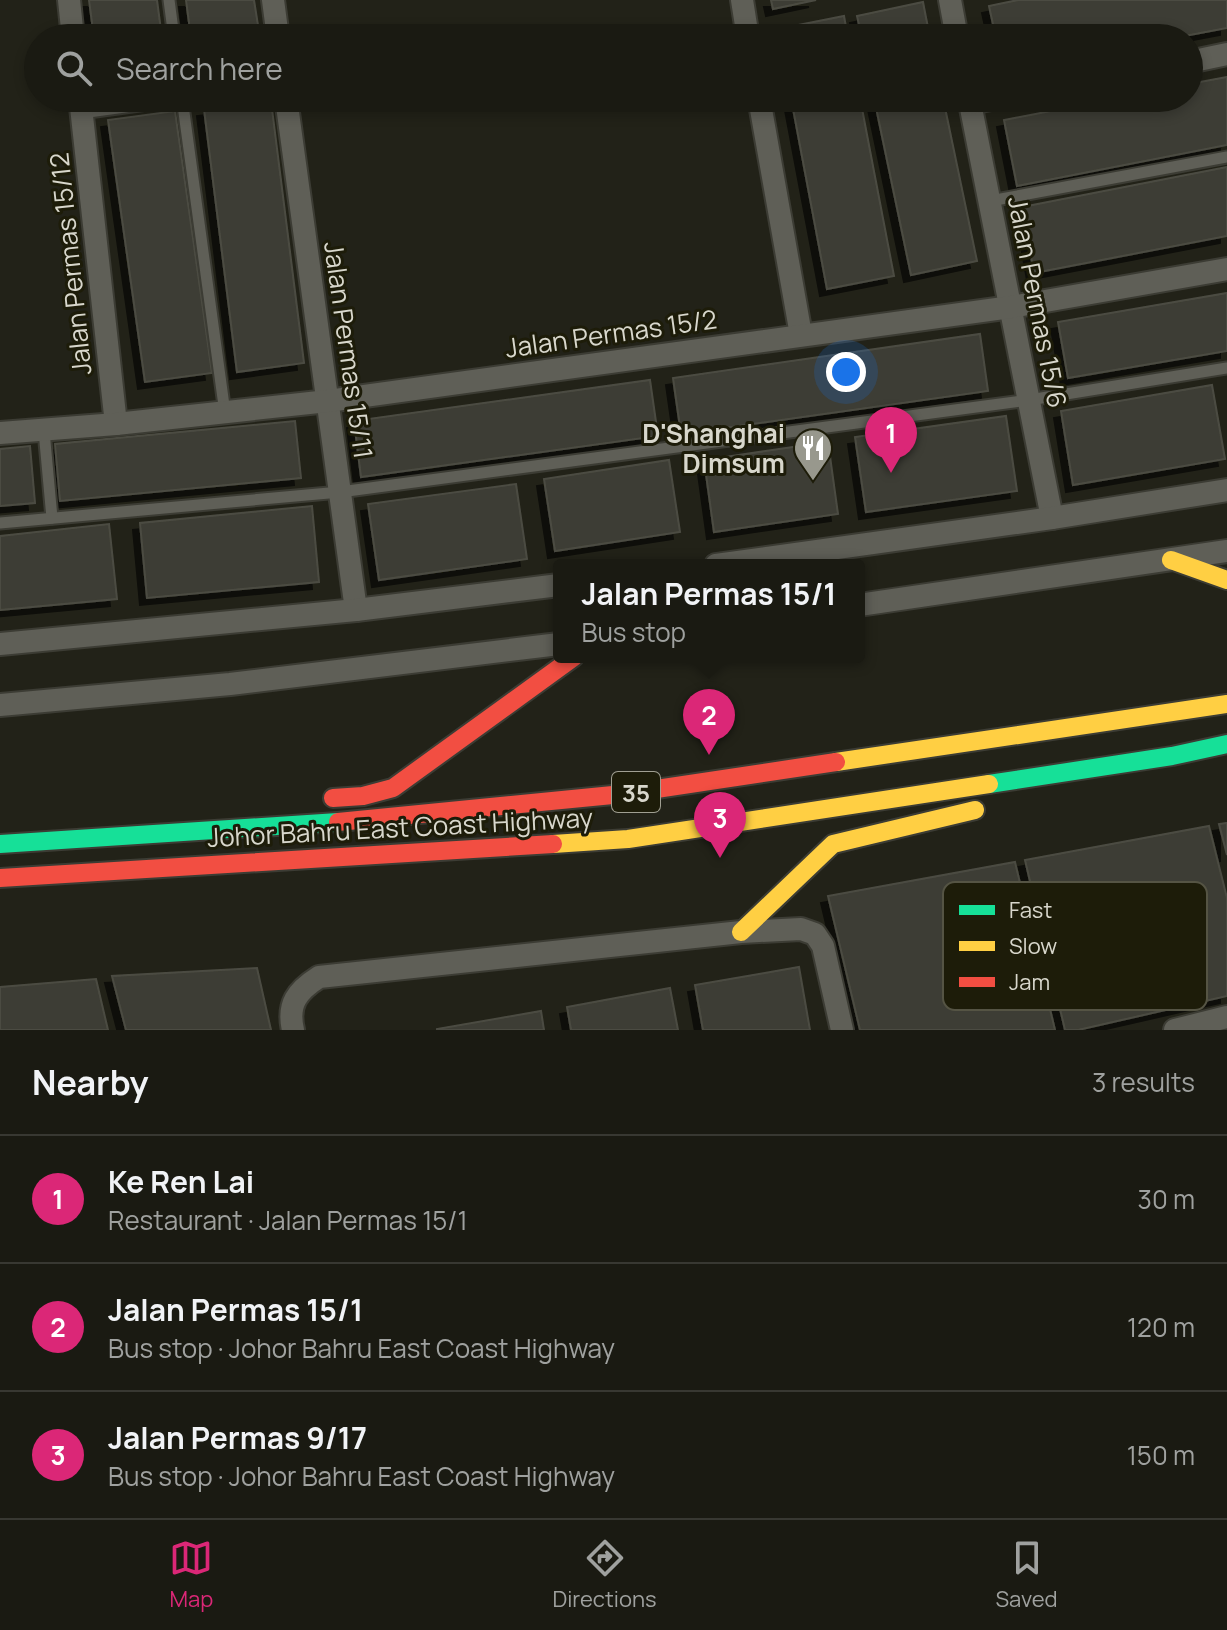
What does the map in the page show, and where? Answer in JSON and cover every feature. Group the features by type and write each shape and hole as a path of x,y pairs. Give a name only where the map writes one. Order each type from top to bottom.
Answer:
{"highway":[{"path":"1171,560 1227,580"},
{"path":"317,799 363,796 393,788 566,663"},
{"name":"Johor Bahru East Coast Highway","path":"0,844 325,823 623,794 1227,704"},
{"name":"Johor Bahru East Coast Highway","path":"0,878 628,839 1172,756 1227,744"},
{"path":"741,932 833,844 995,807"},
{"path":"628,839 876,814 967,812"},
{"path":"41,841 164,816"}],"street":[{"path":"69,0 72,24"},
{"path":"273,0 276,24"},
{"path":"742,0 746,24"},
{"path":"952,0 955,24"},
{"path":"1203,59 1227,54"},
{"name":"Jalan Permas 15/12","path":"82,112 116,424"},
{"name":"Jalan Permas 15/11","path":"288,112 356,610"},
{"path":"761,112 801,335"},
{"name":"Jalan Permas 15/6","path":"972,112 1052,518"},
{"name":"Jalan Permas 15/2","path":"0,433 328,401 1011,307 1227,269"},
{"path":"759,559 1227,490"},
{"path":"865,604 1227,551"},
{"path":"0,644 356,610 553,586"},
{"path":"0,705 230,684 553,645"},
{"path":"293,1030 289,1013 300,993 319,977 741,932 801,929 815,934 823,946 842,1030"},
{"path":"1175,1030 1227,1017"}],"lane":[{"path":"169,0 172,24"},
{"path":"187,112 225,413"},
{"path":"990,201 1227,157"},
{"path":"0,523 340,492 1029,400 1227,368"},
{"path":"44,431 52,518"}],"building":[{"path":"89,0 157,0 160,24 92,24"},
{"path":"186,0 254,0 258,24 189,24"},
{"path":"771,0 816,0 773,9"},
{"path":"1018,0 1227,0 1227,28 1203,33 1203,24 993,24 989,6"},
{"path":"923,2 927,24 859,24 857,16"},
{"path":"844,16 845,24 803,24"},
{"path":"1227,77 1227,145 1017,186 1004,120 1045,112 1203,112 1203,81"},
{"path":"175,112 212,373 145,382 108,120"},
{"path":"204,112 272,112 304,363 237,372"},
{"path":"794,112 863,112 894,276 827,289"},
{"path":"877,112 946,112 977,261 911,275"},
{"path":"1227,167 1227,236 1034,273 1022,207"},
{"path":"1227,293 1227,351 1068,378 1058,322"},
{"path":"980,334 988,391 681,434 673,378"},
{"path":"650,380 658,436 361,477 354,421"},
{"path":"1212,385 1225,459 1073,485 1061,411"},
{"path":"1006,416 1017,491 866,512 855,437"},
{"path":"295,421 301,478 60,501 55,444"},
{"path":"828,442 838,514 714,532 704,460"},
{"path":"30,446 35,503 0,506 0,449"},
{"path":"669,460 680,532 555,551 544,479"},
{"path":"516,484 527,559 379,580 368,504"},
{"path":"312,506 319,582 147,598 140,523"},
{"path":"109,524 117,599 0,610 0,536"},
{"path":"1227,823 1227,855 1219,824"},
{"path":"1209,826 1227,898 1227,996 1207,1001 1207,882 1030,882 1025,860"},
{"path":"1015,862 1020,882 943,882 943,1010 1050,1010 1055,1030 860,1030 828,896"},
{"path":"799,967 810,1030 703,1030 695,985"},
{"path":"257,968 271,1030 126,1030 112,976"},
{"path":"96,979 108,1030 0,1030 0,987"},
{"path":"670,988 678,1030 571,1030 567,1007"},
{"path":"1060,1010 1166,1010 1078,1030 1065,1030"},
{"path":"541,1011 544,1030 437,1030 437,1029"}],"traffic: fast":[{"path":"989,784 1172,756 1227,744"},
{"path":"0,844 338,822"}],"traffic: slow":[{"path":"1171,560 1227,580"},
{"path":"836,762 1227,704"},
{"path":"553,844 628,839 989,784"},
{"path":"741,932 833,844 975,810"}],"traffic: jam":[{"path":"333,798 363,796 393,788 566,663"},
{"path":"338,822 623,794 836,762"},
{"path":"0,878 553,844"}],"place":[{"name":"Ke Ren Lai","path":"891,473"},
{"name":"D'Shanghai Dimsum","path":"813,482"},
{"name":"Jalan Permas 15/1","path":"709,755"},
{"name":"Jalan Permas 9/17","path":"720,858"}]}
